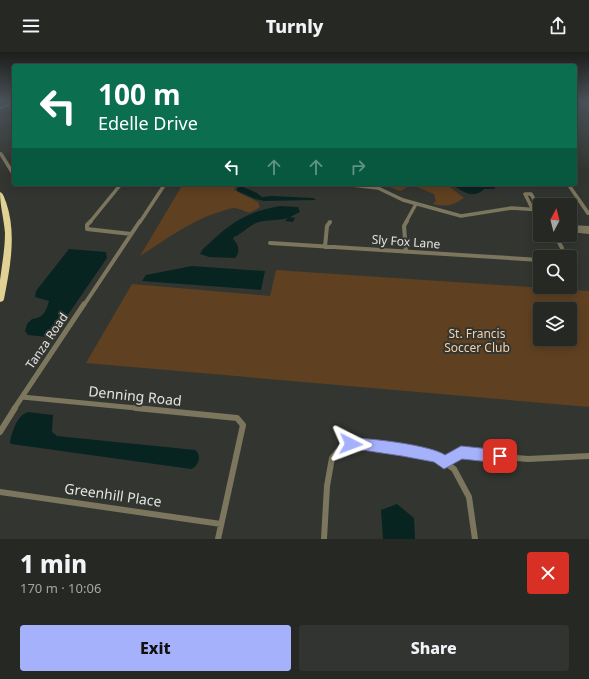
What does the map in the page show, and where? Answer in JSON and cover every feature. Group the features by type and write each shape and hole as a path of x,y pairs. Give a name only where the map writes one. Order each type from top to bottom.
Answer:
{"highway":[{"path":"0,194 6,211 9,240 6,272 0,298"}],"street":[{"path":"0,153 12,172"},
{"path":"119,186 87,225 87,228 131,234"},
{"name":"Tanza Road","path":"0,432 164,186"},
{"path":"372,186 416,204 454,216 512,208 532,208"},
{"path":"569,186 589,214"},
{"path":"532,208 524,195 526,194 533,196 534,198"},
{"path":"406,252 404,226 416,204"},
{"path":"325,247 327,226 330,222"},
{"path":"577,227 589,228"},
{"path":"577,231 589,232"},
{"name":"Sly Fox Lane","path":"270,243 533,260"},
{"name":"Denning Road","path":"22,397 237,418 243,425 221,524"},
{"path":"324,539 330,469 333,457 351,444 362,444 436,456 454,469 469,497 475,539"},
{"path":"444,462 461,453 528,459 589,456"},
{"name":"Greenhill Place","path":"0,492 221,524"},
{"path":"218,539 221,524"}],"green space":[{"path":"182,186 236,186 234,190 258,202 260,207 251,212 232,208 198,220 178,231 140,256"},
{"path":"387,186 410,186 400,191"},
{"path":"414,186 449,186 464,198 449,205 433,204 436,201 434,194"},
{"name":"St. Francis Soccer Club","path":"276,270 533,287 533,294 577,294 577,290 589,291 589,407 86,363 132,284 270,296"}],"water":[{"path":"241,186 257,193 262,197 313,198 316,200 264,201 255,199 237,191 237,188"},
{"path":"455,186 496,186 494,189 484,189 476,194 463,192"},
{"path":"280,206 298,207 300,212 290,217 295,218 293,222 285,221 288,218 260,222 234,237 233,239 238,250 235,258 209,257 200,254 202,250 236,221 255,212"},
{"path":"69,249 106,252 107,258 54,335 47,337 28,335 25,331 27,324 32,319 42,316 49,301 35,297 36,291"},
{"path":"192,266 265,271 261,290 142,281 146,275"},
{"path":"28,412 53,415 52,432 57,436 195,450 199,460 194,468 191,469 11,444 11,438 18,420"},
{"path":"397,504 414,518 415,539 383,539 381,510"}],"route":[{"path":"351,444 362,444 436,456 444,462 452,456 461,453 500,456"}]}
